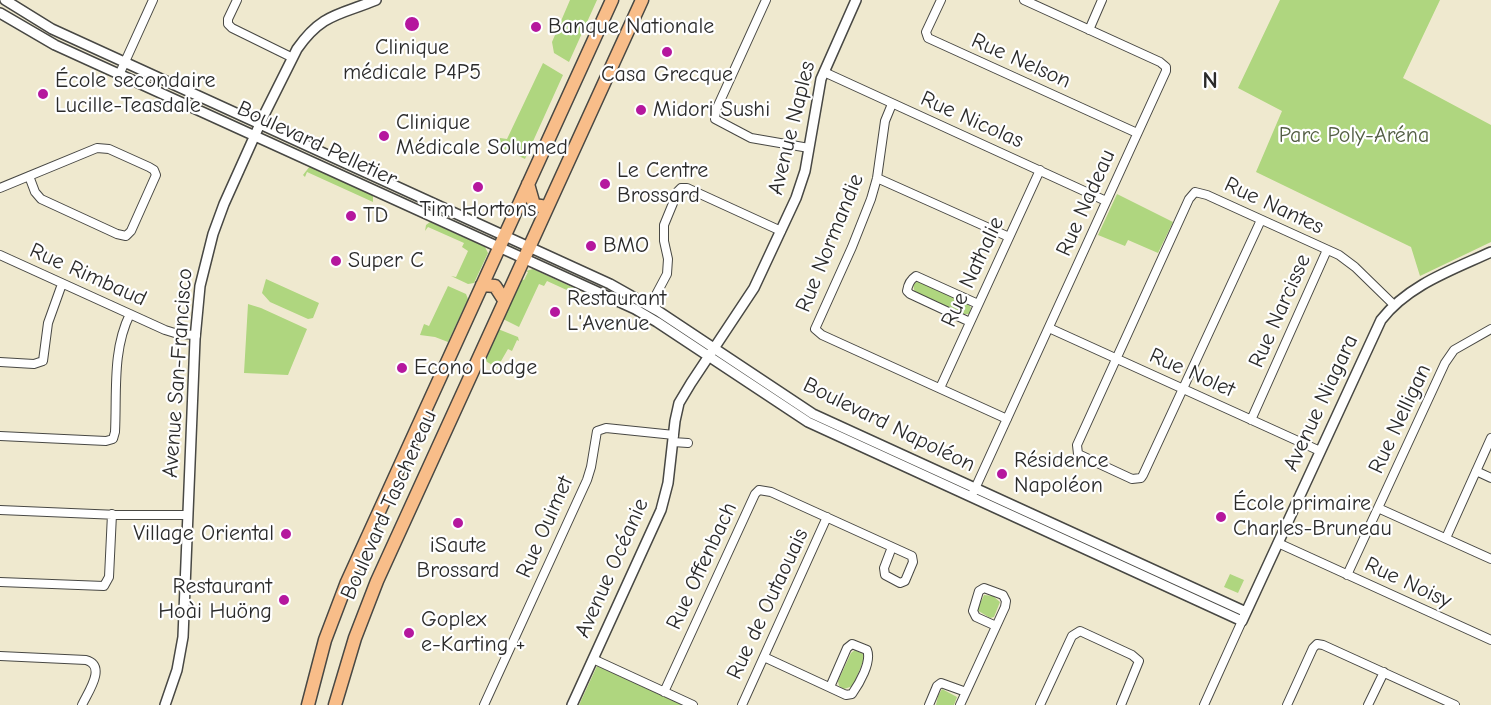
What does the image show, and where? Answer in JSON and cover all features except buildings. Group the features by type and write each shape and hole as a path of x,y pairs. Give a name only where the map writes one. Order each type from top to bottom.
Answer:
{"main road":[{"name":"Boulevard Taschereau","path":"308,705 325,640 347,582 612,0"},
{"name":"Boulevard Taschereau","path":"336,705 355,638 370,596 642,0"},
{"path":"528,184 534,205 547,207"},
{"path":"482,285 495,286 504,300"}],"street":[{"name":"Boulevard Pelletier","path":"5,0 51,29 432,203 502,242"},
{"path":"119,75 153,0"},
{"path":"237,0 228,24 291,57"},
{"name":"Avenue San-Francisco","path":"165,705 177,670 183,637 196,335 199,291 209,245 221,210 291,57 305,37 318,25 345,10 376,0"},
{"path":"766,0 716,110 715,119 752,138 809,148"},
{"name":"Avenue Naples","path":"711,352 754,288 802,184 820,83 856,0"},
{"name":"Rue Nelson","path":"941,0 926,32 928,38 1137,133"},
{"name":"Rue Nadeau","path":"973,493 1166,71 1166,67 1024,0"},
{"path":"1089,30 1102,0"},
{"name":"Boulevard Pelletier","path":"0,13 39,37 119,75 426,215 526,252"},
{"name":"Rue Nicolas","path":"824,72 1106,201"},
{"name":"Rue Normandie","path":"892,104 883,129 877,178 863,221 815,329 822,335 1007,419"},
{"path":"0,188 29,176 101,148 109,148 149,167 156,175 131,231 126,236 41,199 35,192 29,176"},
{"path":"332,172 337,160"},
{"name":"Rue Nathalie","path":"940,388 1040,170"},
{"path":"877,178 1009,237"},
{"path":"650,306 667,274 668,259 663,235 664,220 681,188 687,188 782,231"},
{"name":"Rue Nantes","path":"1183,389 1141,478 1132,479 1078,454 1076,449 1191,195 1200,192 1339,255 1355,267 1394,305"},
{"path":"426,215 432,203"},
{"path":"1183,389 1261,219"},
{"name":"Rue Narcisse","path":"1251,420 1327,250"},
{"name":"Boulevard Napoléon","path":"526,252 588,274 650,306 711,352"},
{"name":"Boulevard Napoléon","path":"526,252 583,285 643,313 813,414 973,493 1244,617"},
{"name":"Avenue Niagara","path":"1244,617 1377,328 1394,305 1428,281 1491,252"},
{"name":"Rue Rimbaud","path":"0,255 171,332 196,335"},
{"path":"583,285 588,274"},
{"path":"970,322 910,294 907,291 911,279 916,276 978,304"},
{"path":"0,362 43,361 48,323 62,284"},
{"path":"0,436 106,441 113,439 116,432 120,343 130,314"},
{"name":"Rue Nolet","path":"1049,328 1320,451"},
{"name":"Rue Nelligan","path":"1347,574 1444,363 1454,350 1491,329"},
{"name":"Avenue Océanie","path":"572,705 661,510 668,483 679,403 711,352"},
{"name":"Rue Ouimet","path":"484,705 586,480 591,467 597,431 606,428 673,438"},
{"path":"673,438 688,443"},
{"path":"1446,538 1491,438"},
{"path":"1476,471 1491,478"},
{"name":"Rue Offenbach","path":"664,692 755,494 759,490 765,490 827,517 912,556 914,562 905,581 900,583 885,574 884,568 892,547"},
{"path":"1378,508 1491,559"},
{"path":"0,510 188,515"},
{"path":"0,582 104,586 109,577 112,514"},
{"name":"Rue de Outaouais","path":"742,705 827,517"},
{"name":"Rue Noisy","path":"1278,543 1491,640"},
{"path":"960,705 996,626 1006,601 1004,596 984,588 979,591 973,611 976,617 996,626"},
{"path":"1204,705 1244,617"},
{"path":"1040,705 1072,636 1080,631 1140,661 1121,705"},
{"path":"764,657 846,695 852,694 868,660 867,650 852,644 830,687"},
{"path":"1287,705 1313,648 1317,644 1455,705"},
{"path":"0,656 93,662 96,672 82,705"},
{"path":"593,659 693,705"},
{"path":"1368,705 1384,672"},
{"path":"929,705 937,686 941,683 966,692"}],"green space":[{"path":"570,0 597,0 569,62 554,53 552,42"},
{"name":"Parc Poly-Aréna","path":"1280,0 1440,0 1403,78 1491,125 1491,242 1420,276 1411,247 1256,172 1282,111 1238,88"},
{"path":"543,63 563,75 525,159 498,146 500,138 507,139"},
{"path":"310,166 373,195 373,202 307,172 305,177 303,175"},
{"path":"1117,194 1173,222 1158,253 1128,240 1125,246 1098,235"},
{"path":"430,222 485,247 488,253 474,283 468,284 451,276 456,277 468,251 462,247 464,243 428,227 425,231 426,225"},
{"path":"533,269 574,288 572,298 569,297 571,292 547,281 544,286 539,284 519,327 503,319 521,279 524,280 528,272 526,271"},
{"path":"266,279 319,303 313,318 308,319 270,302 262,293"},
{"path":"918,281 968,303 971,308 969,314 962,314 915,293 913,285"},
{"path":"448,286 466,294 468,299 448,342 420,335 424,324 429,326"},
{"path":"248,304 307,329 288,375 244,373"},
{"path":"498,329 518,337 519,341 517,340 512,351 508,349 497,368 484,360"},
{"path":"1230,574 1244,580 1238,593 1224,587"},
{"path":"984,595 993,596 1000,602 994,617 990,618 977,610"},
{"path":"855,650 863,654 864,659 853,686 844,689 839,686 838,681 851,653"},
{"path":"597,666 682,705 579,705"},
{"path":"942,689 957,697 954,705 936,705"}],"place":[{"name":"Clinique médicale P4P5","path":"412,24"},
{"name":"Banque Nationale","path":"536,27"},
{"name":"Casa Grecque","path":"667,52"},
{"name":"École secondaire Lucille-Teasdale","path":"43,94"},
{"name":"Midori Sushi","path":"641,110"},
{"name":"Clinique Médicale Solumed","path":"384,136"},
{"name":"Le Centre Brossard","path":"605,184"},
{"name":"Tim Hortons","path":"478,187"},
{"name":"TD","path":"351,216"},
{"name":"BMO","path":"591,246"},
{"name":"Super C","path":"336,261"},
{"name":"Restaurant L'Avenue","path":"555,312"},
{"name":"Econo Lodge","path":"402,368"},
{"name":"Résidence Napoléon","path":"1002,474"},
{"name":"École primaire Charles-Bruneau","path":"1221,517"},
{"name":"iSaute Brossard","path":"458,523"},
{"name":"Village Oriental","path":"286,534"},
{"name":"Restaurant Hoài Huöng","path":"284,600"},
{"name":"Goplex e-Karting +","path":"409,633"}],"district":[{"name":"N","path":"1210,81"}]}
